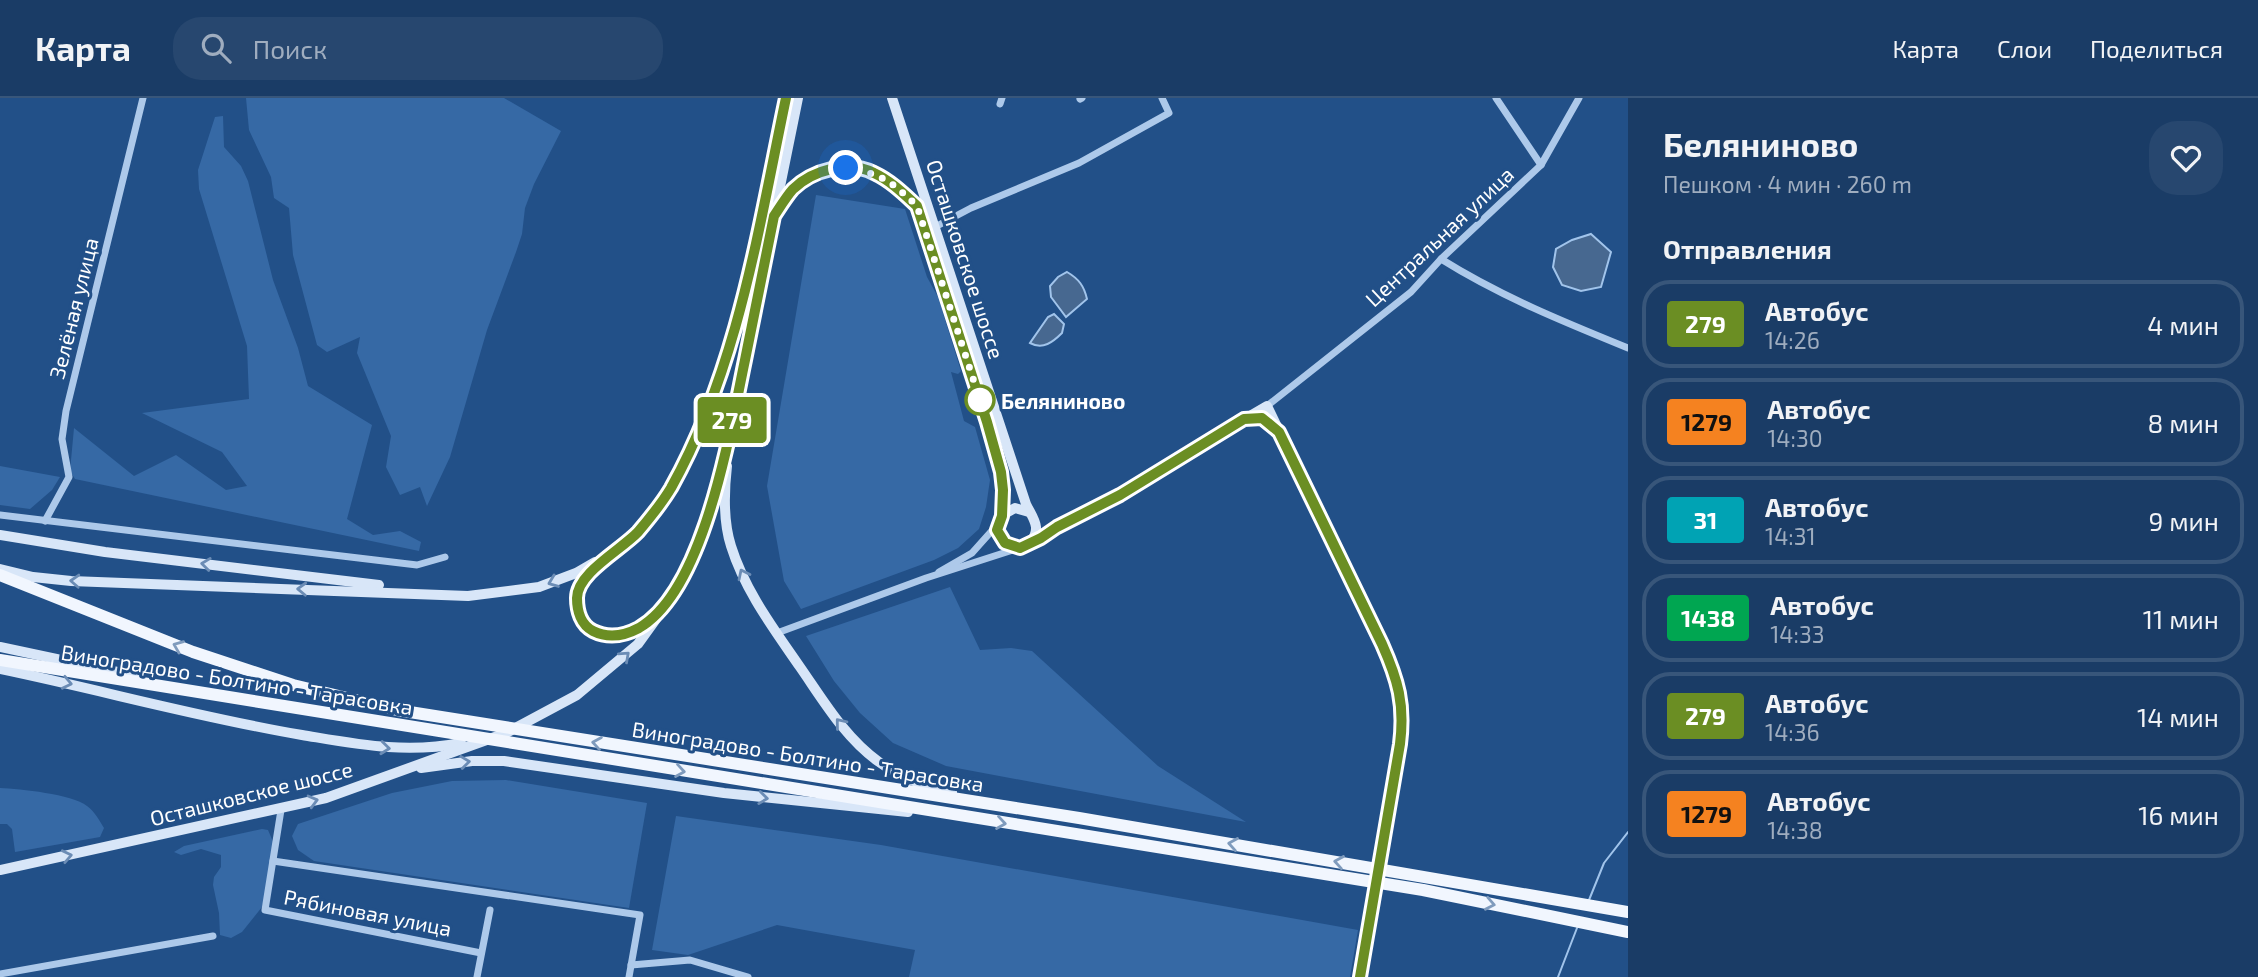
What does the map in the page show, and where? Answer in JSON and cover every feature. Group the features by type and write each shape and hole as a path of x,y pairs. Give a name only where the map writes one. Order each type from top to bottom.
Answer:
{"main road":[{"path":"786,98 749,278 729,353 706,413 670,491 637,533 581,583 577,595 582,621 589,629 603,636 631,633 649,622 669,601 689,564 706,522 730,431 798,98"},
{"name":"Осташковское шоссе","path":"892,98 1032,516"},
{"name":"Осташковское шоссе","path":"774,216 792,191 806,179 825,170 846,168 872,172 897,187 917,206 998,461 1003,490 1000,520"},
{"path":"1057,527 1044,526 1032,516 1015,508 1000,520 1001,540 1009,546 1024,546 1120,495 1267,406 1382,644 1400,691 1403,724 1360,977"},
{"path":"1244,419 1262,418 1279,432"},
{"path":"730,431 725,513 730,543 740,571 777,633 835,717 858,745 900,776 931,788 1079,818"},
{"path":"1024,546 1035,536 1032,516"},
{"path":"0,535 105,552 468,596"},
{"path":"0,569 33,577 71,581 468,596 539,587 576,573 614,552"},
{"name":"Виноградово - Болтино - Тарасовка","path":"0,575 206,656 407,719 564,752 1423,890 1628,932"},
{"name":"Осташковское шоссе","path":"0,870 326,798 506,733 577,695 610,669 638,644 669,601"},
{"path":"0,647 253,701"},
{"name":"Виноградово - Болтино - Тарасовка","path":"0,660 253,701 554,736 1079,818 1628,912"},
{"path":"0,669 255,727 369,746 403,750 439,748 494,737"},
{"path":"397,772 471,761 504,761 797,802 964,817"}],"street":[{"name":"Зелёная улица","path":"45,522 69,477 62,439 66,411 143,98"},
{"path":"935,227 971,208 1079,163 1169,113 1162,98"},
{"path":"1496,98 1541,165"},
{"name":"Центральная улица","path":"1267,406 1411,292 1541,165 1579,98"},
{"path":"1441,260 1560,321 1628,348"},
{"path":"0,514 45,522 417,565 445,557"},
{"path":"926,579 972,552 1000,520"},
{"path":"777,633 1024,546"},
{"name":"Рябиновая улица","path":"281,810 265,910 481,953"},
{"path":"273,861 640,915 629,977"},
{"path":"477,977 490,909"},
{"path":"0,974 213,936"},
{"path":"631,965 690,960 748,977"}],"shaded area":[{"path":"246,98 504,98 561,131 525,208 522,234 487,330 450,457 427,506 420,487 400,495 386,467 391,436 357,353 360,337 327,352 317,345 293,255 289,208 274,198 271,177 249,130"},
{"path":"223,116 224,147 241,166 248,181 273,280 298,348 308,386 372,425 347,519 373,535 400,531 421,542 419,551 75,479 70,471 74,428 134,476 176,455 226,490 247,486 222,452 142,413 249,399 247,346 199,189 198,170 215,117"},
{"path":"816,195 905,209 927,277 938,297 961,371 958,374 951,372 964,421 975,427 990,480 979,529 958,548 934,560 801,609 784,581 767,486"},
{"path":"1591,234 1611,252 1601,287 1581,291 1562,285 1553,267 1556,249"},
{"path":"1067,272 1080,283 1087,299 1066,317 1051,297 1050,286"},
{"path":"1054,314 1064,324 1062,333 1043,345 1030,343 1048,317"},
{"path":"0,466 60,477 52,490 30,509 0,505"},
{"path":"950,587 980,650 1011,648 1032,651 1158,766 1246,822 946,766 893,743 860,713 834,681 806,636"},
{"path":"506,780 647,803 629,908 314,861 298,850 292,836 298,824 392,793 452,781"},
{"path":"0,788 70,798 87,806 104,828 100,837 15,852 12,829 7,824 0,824"},
{"path":"676,816 881,845 1358,930 1350,977 909,977 915,950 777,925 688,955 652,950"},
{"path":"262,829 268,830 277,851 262,907 242,932 231,938 220,935 213,885 214,877 221,867 221,855 201,849 181,855 174,852 184,846"}],"waterway":[{"path":"1589,900 1604,863 1628,832"},
{"path":"1558,977 1577,928"}],"bus line":[{"name":"279","path":"786,98 749,278 729,353 702,425 670,491 637,533 581,583 577,595 582,621 589,629 603,636 631,633 649,622 669,601 689,564 706,522 722,464 774,216 792,191 806,179 825,170 846,168 872,172 897,187 917,206 1001,472 1002,516 997,530 1001,540 1009,546 1020,548 1041,538 1120,495 1244,419 1262,418 1279,432 1382,644 1400,691 1403,724 1360,977"}],"place":[{"name":"Беляниново","path":"980,400"}],"route":[{"path":"846,168 872,172 897,187 917,206 980,400"}]}
